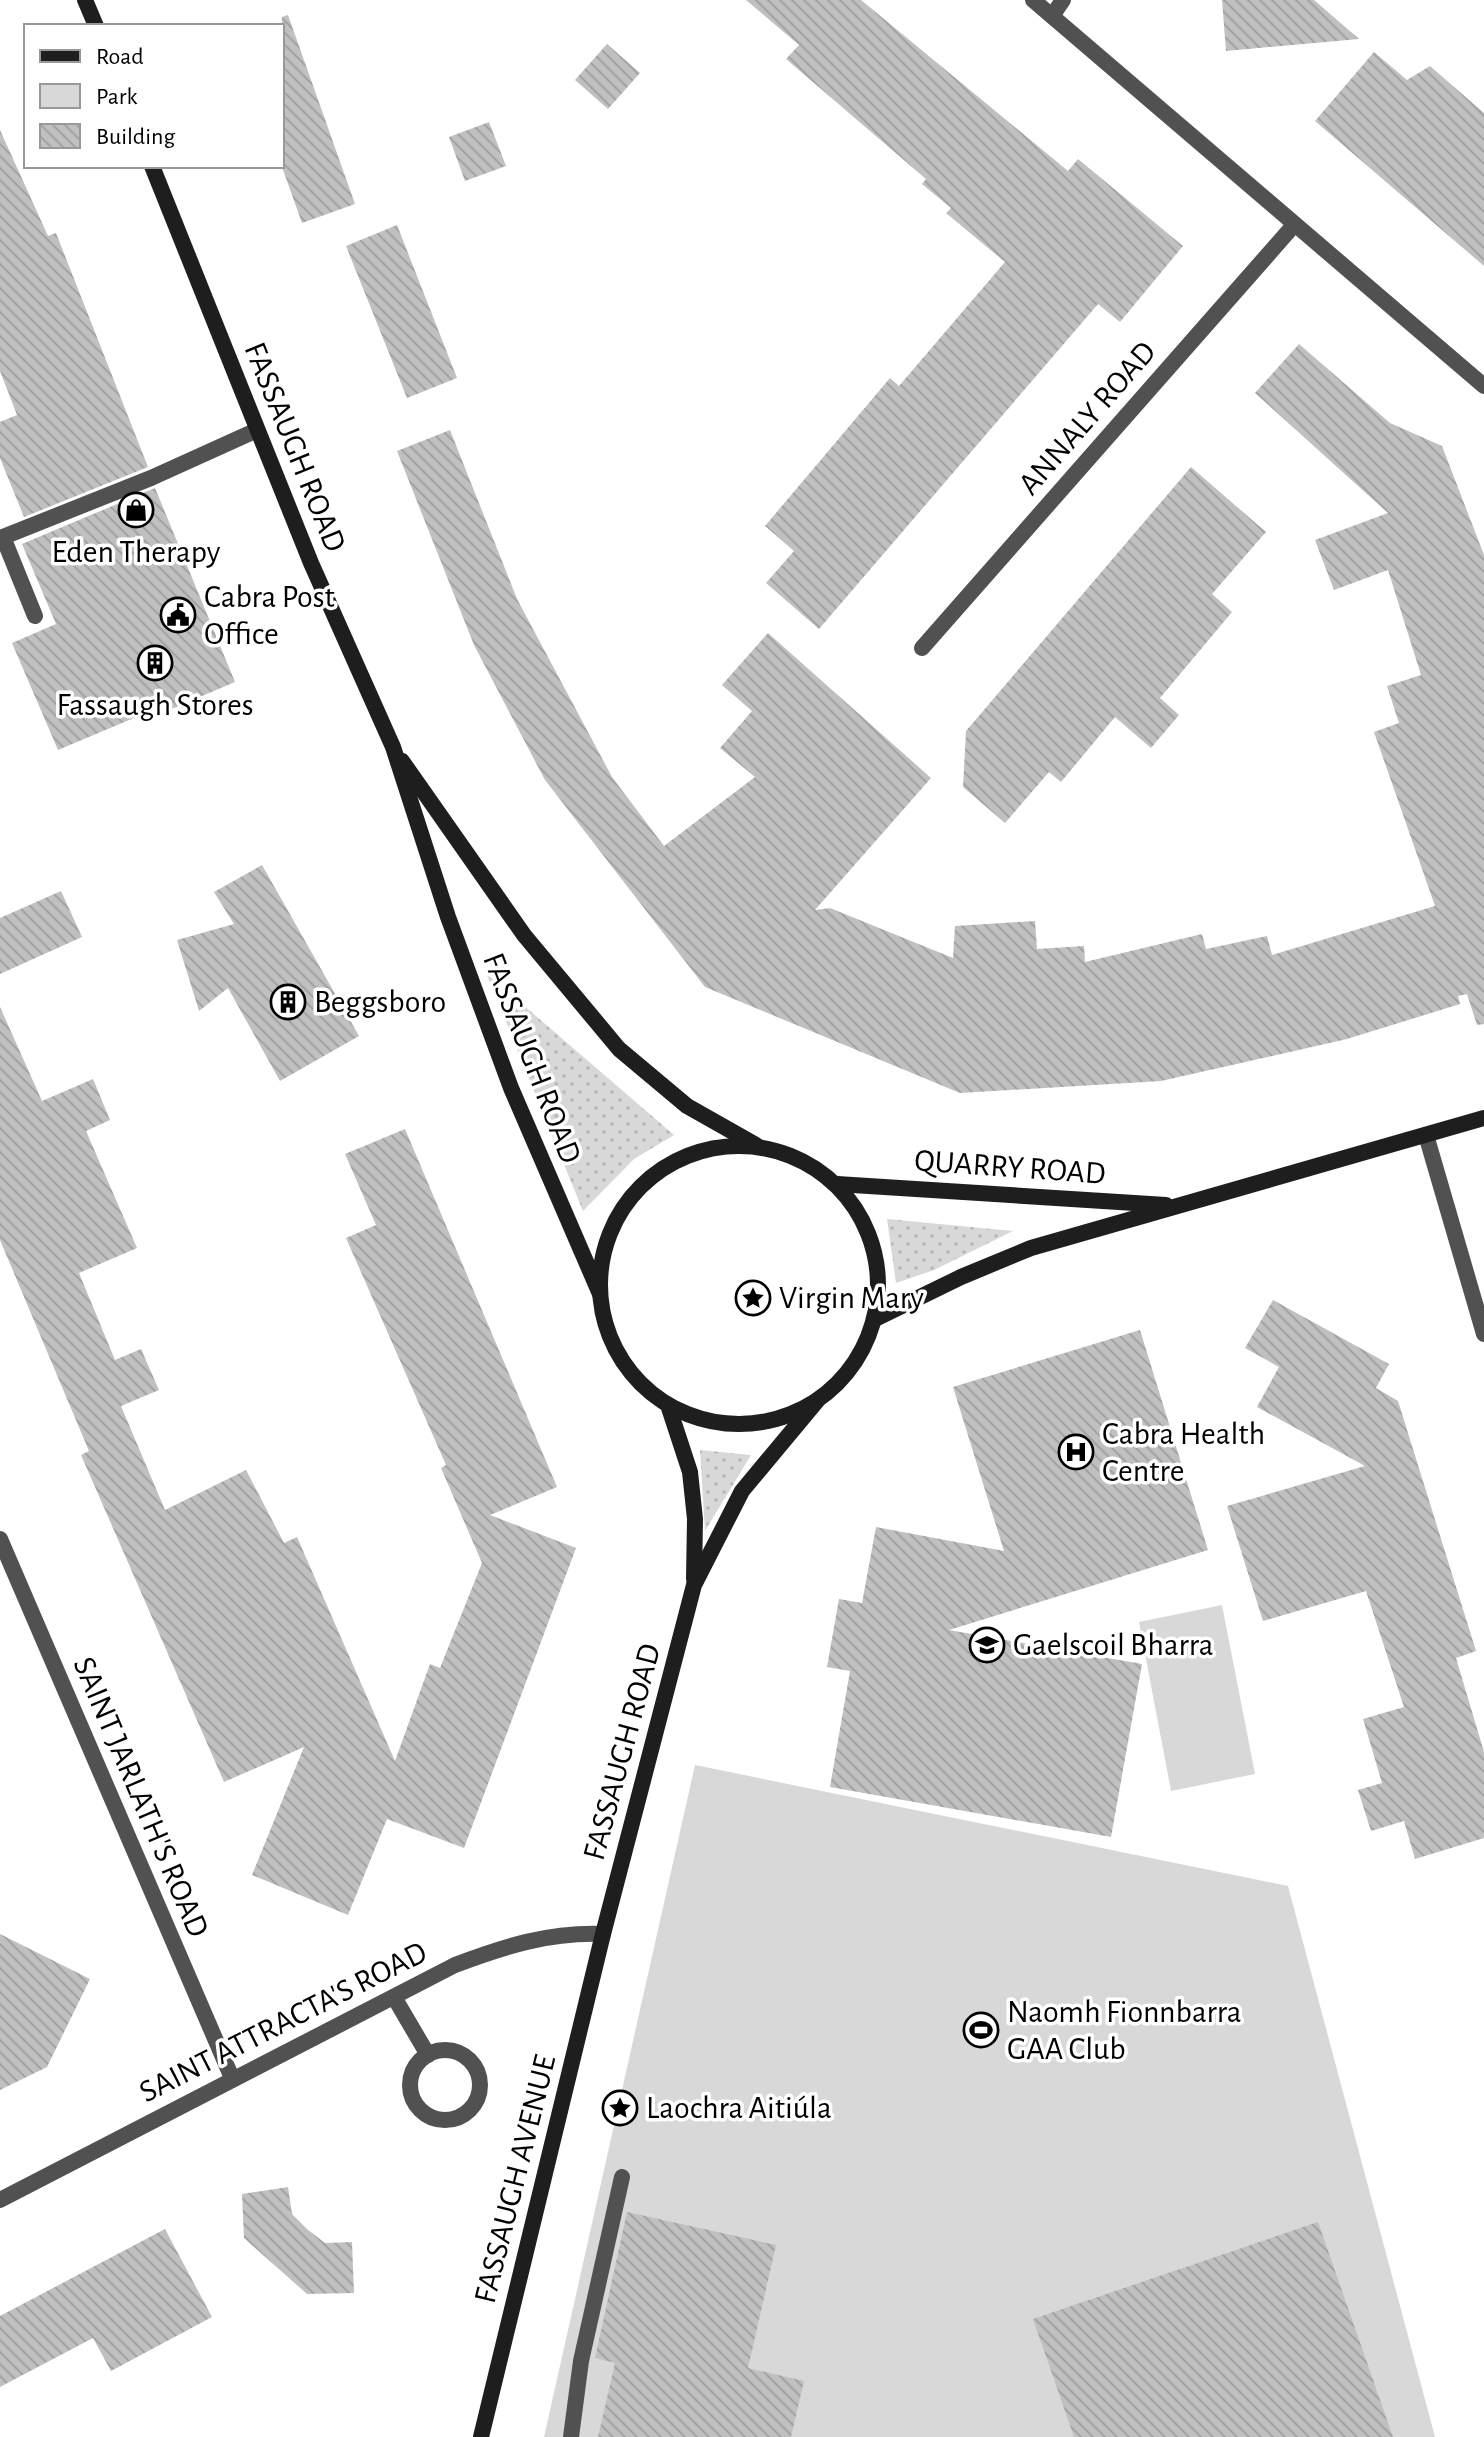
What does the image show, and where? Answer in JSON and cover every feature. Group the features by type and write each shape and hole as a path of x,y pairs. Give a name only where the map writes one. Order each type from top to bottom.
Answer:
{"street":[{"path":"85,0 95,24"},
{"path":"1033,0 1484,386"},
{"path":"1052,16 1063,0"},
{"name":"FASSAUGH ROAD","path":"153,168 311,563 393,747 448,917 511,1088 600,1294"},
{"name":"ANNALY ROAD","path":"922,648 1294,225"},
{"path":"35,616 3,537 151,478 257,430"},
{"name":"FASSAUGH ROAD","path":"393,747 524,935 619,1049 687,1106 757,1146"},
{"name":"QUARRY ROAD","path":"875,1319 961,1277 1031,1248 1484,1118"},
{"path":"1426,1135 1484,1334"},
{"path":"718,1146 757,1146 793,1155 837,1184 860,1213 874,1246 880,1283 875,1319 862,1351 843,1379 817,1401 782,1418 743,1424 704,1420 668,1405 642,1386 622,1361 607,1328 600,1294 603,1251 620,1211 648,1179 681,1157 718,1146"},
{"name":"QUARRY ROAD","path":"837,1184 1179,1206"},
{"name":"FASSAUGH ROAD","path":"603,1934 694,1585 742,1491 817,1401"},
{"name":"FASSAUGH ROAD","path":"668,1405 690,1472 695,1519 694,1585"},
{"name":"SAINT JARLATH'S ROAD","path":"0,1539 232,2078"},
{"name":"SAINT ATTRACTA'S ROAD","path":"0,2200 455,1965 508,1945 562,1932 603,1934"},
{"name":"FASSAUGH AVENUE","path":"481,2437 603,1934"},
{"path":"394,1997 428,2055"},
{"path":"450,2050 465,2057 476,2069 480,2085 477,2098 459,2117 445,2120 429,2117 416,2106 410,2091 411,2074 420,2060 428,2055 450,2050"},
{"path":"571,2437 581,2361 622,2177"}],"green space":[{"path":"486,973 674,1135 634,1159 583,1211"},
{"path":"887,1219 1013,1231 934,1270 896,1283"},
{"path":"700,1450 751,1455 705,1531"},
{"path":"1222,1605 1255,1774 1171,1791 1139,1622"},
{"name":"Naomh Fionnbarra GAA Club","path":"695,1765 1288,1886 1435,2437 544,2437"}],"building":[{"path":"746,0 861,0 1068,171 1078,159 1183,246 1120,322 1098,304 819,629 766,583 794,551 765,526 890,378 899,386 1005,262 946,213 951,208 922,184 926,179 786,59 799,45"},
{"path":"1222,0 1314,0 1359,39 1226,51"},
{"path":"288,15 355,204 302,223 282,168 282,17"},
{"path":"607,44 640,73 608,109 575,80"},
{"path":"1374,52 1407,80 1430,66 1484,113 1484,266 1315,121"},
{"path":"489,122 506,166 465,181 449,137"},
{"path":"0,130 48,236 56,233 148,467 24,517 0,458 0,422 17,415 0,371"},
{"path":"397,225 457,378 407,398 346,246"},
{"path":"1299,344 1390,423 1442,446 1484,555 1484,1024 1477,1025 1467,994 1458,996 1460,1004 1347,1039 1161,1081 960,1093 705,987 545,780 474,645 397,451 450,430 517,599 612,777 664,846 755,777 720,748 752,711 722,685 768,633 931,778 815,910 830,908 953,958 955,926 1035,921 1037,949 1084,946 1085,962 1202,934 1206,949 1267,936 1272,955 1435,906 1374,732 1399,723 1387,686 1421,675 1388,570 1334,590 1315,540 1388,513 1255,393"},
{"path":"1191,467 1266,532 1212,594 1232,612 1160,698 1179,715 1151,748 1115,717 1061,782 1049,772 1005,823 963,787 966,731"},
{"path":"155,488 235,682 162,713 160,707 58,750 12,643 56,624 22,544"},
{"name":"Beggsboro","path":"262,865 359,1036 280,1081 228,988 199,1011 177,940 234,924 214,892"},
{"path":"61,891 82,937 0,974 0,918"},
{"path":"0,1007 42,1101 93,1079 110,1120 86,1131 137,1248 79,1273 115,1360 141,1349 159,1390 121,1406 165,1510 246,1470 284,1543 297,1537 395,1761 430,1664 440,1668 482,1563 441,1468 446,1465 346,1238 376,1225 345,1154 405,1129 557,1487 490,1515 576,1548 464,1848 387,1819 348,1915 252,1875 304,1747 224,1782 81,1455 89,1451 0,1240"},
{"path":"1273,1300 1389,1364 1376,1388 1398,1401 1476,1651 1456,1658 1484,1752 1484,1838 1415,1859 1404,1821 1371,1831 1358,1790 1382,1783 1363,1719 1404,1707 1366,1591 1263,1621 1227,1506 1365,1466 1257,1407 1279,1367 1245,1348"},
{"path":"1140,1330 1208,1550 949,1630 1142,1664 1111,1837 830,1787 850,1671 827,1667 839,1599 862,1603 876,1527 1004,1551 953,1387"},
{"path":"0,1934 90,1979 47,2067 0,2090"},
{"path":"288,2187 292,2214 308,2230 325,2243 352,2242 354,2293 307,2294 244,2238 242,2194"},
{"path":"627,2212 776,2245 748,2368 804,2381 791,2437 598,2437 615,2363 595,2358"},
{"path":"1318,2222 1393,2437 1074,2437 1033,2319"},
{"path":"165,2229 212,2317 111,2371 93,2338 0,2387 0,2316"}],"place":[{"name":"Eden Therapy","path":"136,510"},
{"name":"Cabra Post Office","path":"178,615"},
{"name":"Fassaugh Stores","path":"155,663"},
{"name":"Beggsboro","path":"288,1002"},
{"name":"Virgin Mary","path":"753,1298"},
{"name":"Cabra Health Centre","path":"1076,1452"},
{"name":"Gaelscoil Bharra","path":"987,1645"},
{"name":"Naomh Fionnbarra GAA Club","path":"981,2030"},
{"name":"Laochra Aitiúla","path":"620,2108"}]}
